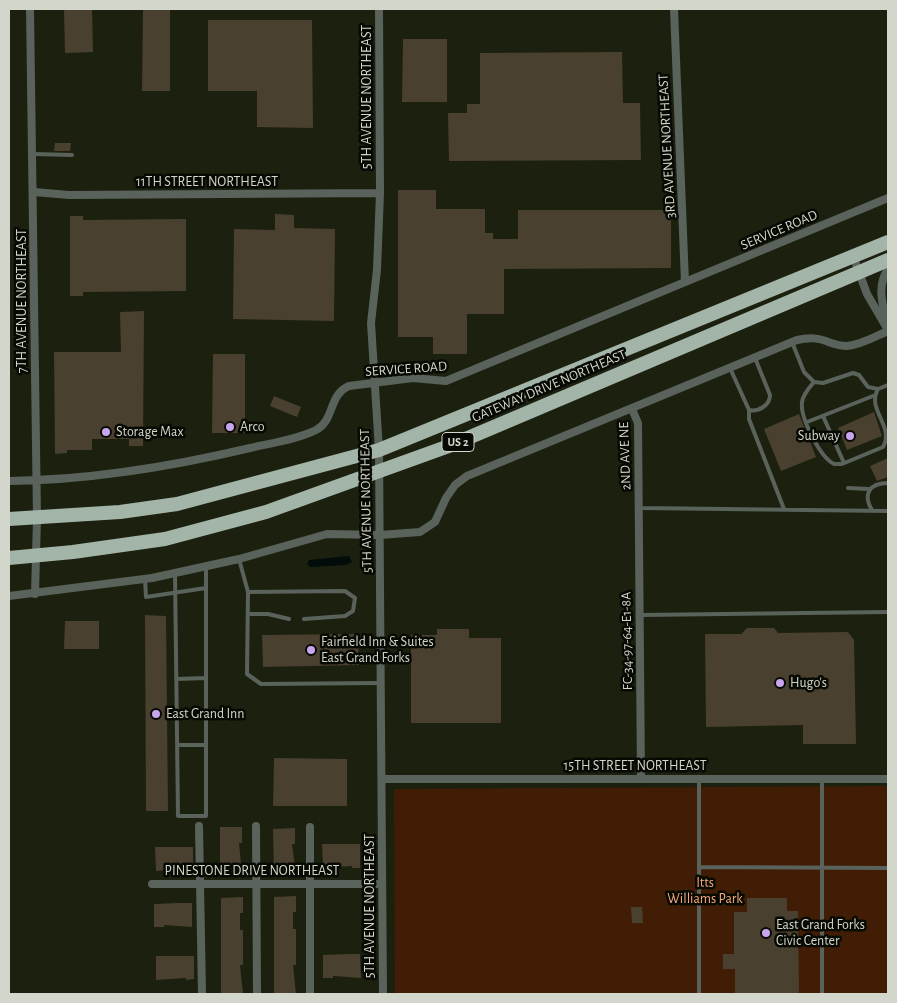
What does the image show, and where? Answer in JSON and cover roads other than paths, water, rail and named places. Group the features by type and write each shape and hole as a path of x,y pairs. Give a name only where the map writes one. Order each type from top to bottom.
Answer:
{"highway":[{"name":"GATEWAY DRIVE NORTHEAST","path":"9,519 120,512 177,504 379,450 888,242"},
{"name":"GATEWAY DRIVE NORTHEAST","path":"9,558 165,539 266,512 449,446 888,260"}],"street":[{"name":"7TH AVENUE NORTHEAST","path":"30,9 37,518 35,594"},
{"name":"5TH AVENUE NORTHEAST","path":"379,9 380,193 377,270 371,323 379,450 383,994"},
{"name":"3RD AVENUE NORTHEAST","path":"674,9 685,282"},
{"name":"11TH STREET NORTHEAST","path":"34,192 69,195 380,193"},
{"name":"SERVICE ROAD","path":"9,480 93,476 160,467 202,460 302,435 315,430 325,422 340,391 354,385 413,378 446,381 888,198"},
{"path":"853,256 858,274 875,310 888,330"},
{"path":"888,269 881,283 881,293 888,330"},
{"path":"9,596 145,579 206,567 327,534 380,535 420,532 434,522 451,492 467,476 792,342 811,337 846,346 857,344 888,330"},
{"name":"2ND AVE NE","path":"632,408 638,423 638,504"},
{"name":"FC-34-97-64-E1-8A","path":"638,504 641,778"},
{"name":"15TH STREET NORTHEAST","path":"382,779 888,779"},
{"path":"200,826 202,994"},
{"path":"256,826 257,994"},
{"path":"310,827 310,994"},
{"name":"PINESTONE DRIVE NORTHEAST","path":"152,884 382,884"}],"lane":[{"path":"33,154 72,155"},
{"path":"792,342 804,372 814,382 824,383 853,373 859,375 868,387 878,388 888,385"},
{"path":"749,410 753,411 766,406 770,400 770,395 755,358"},
{"path":"730,368 749,410 749,420 784,509"},
{"path":"814,382 804,394 802,402 807,422 823,456 834,464 844,463 883,447 885,444 887,433 874,404 873,396"},
{"path":"807,422 873,396 878,388"},
{"path":"823,416 844,463"},
{"path":"848,488 869,489 872,486 888,483"},
{"path":"869,489 867,499 872,510"},
{"path":"638,504 641,508 888,511"},
{"path":"239,558 248,592 248,674 261,684 381,683"},
{"path":"175,573 178,816 206,816 206,567"},
{"path":"145,579 146,597 206,588"},
{"path":"248,592 345,591 355,598 353,611 345,616 304,619"},
{"path":"639,616 888,612"},
{"path":"248,614 268,614 289,619"},
{"path":"176,679 206,678"},
{"path":"177,745 206,745"},
{"path":"699,778 699,994"},
{"path":"822,779 822,994"},
{"path":"699,867 888,868"}],"place":[{"name":"Arco","path":"230,427"},
{"name":"Storage Max","path":"106,432"},
{"name":"Subway","path":"850,436"},
{"name":"Fairfield Inn & Suites East Grand Forks","path":"311,650"},
{"name":"Hugo's","path":"780,683"},
{"name":"East Grand Inn","path":"156,714"},
{"name":"East Grand Forks Civic Center","path":"766,933"}],"park label":[{"name":"Itts Williams Park","path":"705,892"}]}
